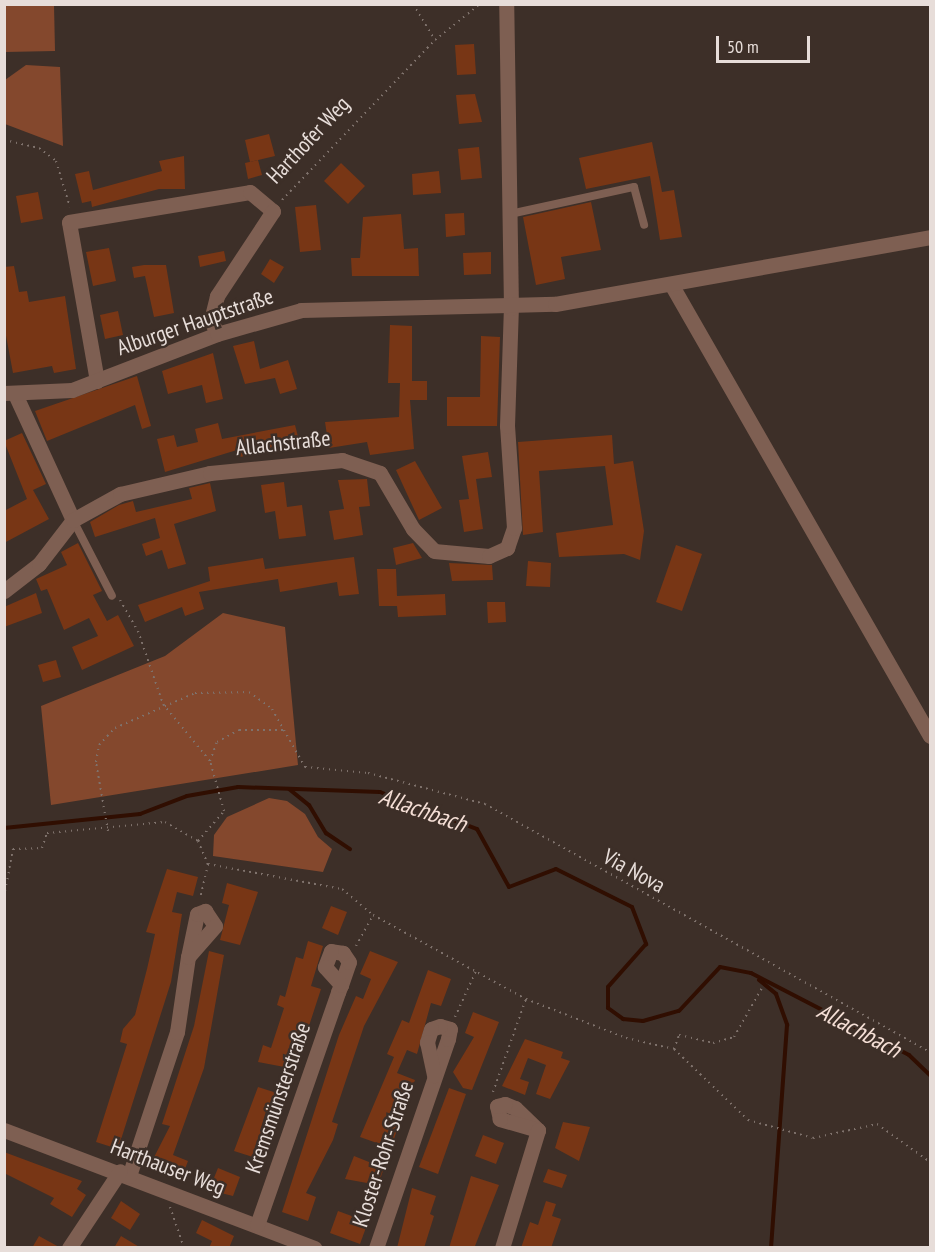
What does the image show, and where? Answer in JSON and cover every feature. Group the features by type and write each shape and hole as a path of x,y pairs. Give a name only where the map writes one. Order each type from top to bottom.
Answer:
{"street":[{"path":"506,4 511,309"},
{"path":"97,381 69,238 72,222 250,192 273,211"},
{"name":"Harthofer Weg","path":"217,334 211,320 218,296 273,211"},
{"name":"Alburger Hauptstraße","path":"10,393 54,394 97,381 217,334 301,310 511,309 671,284 930,237"},
{"path":"671,284 930,736"},
{"name":"Allachstraße","path":"4,591 39,564 73,520 120,494 177,479 342,460 380,473 413,529 434,551 459,556 499,553 507,548 514,528 507,426 511,309"},
{"path":"10,393 73,520"},
{"path":"69,1248 124,1174 177,1032 197,914"},
{"name":"Kremsmünsterstraße","path":"257,1225 349,962"},
{"name":"Kloster-Rohr-Straße","path":"376,1248 450,1029"},
{"path":"497,1106 515,1108 538,1130 502,1248"},
{"name":"Harthauser Weg","path":"4,1130 314,1248"}],"lane":[{"path":"510,214 634,187 644,225"},
{"path":"73,520 112,596"}],"path":[{"path":"412,4 435,40"},
{"name":"Harthofer Weg","path":"273,211 435,40 480,4"},
{"path":"4,140 39,148 56,161 65,178 72,222"},
{"path":"112,596 125,603 163,704 210,761 224,811 198,841"},
{"path":"108,831 105,818 107,805 96,762 99,745 115,728 163,704 195,693 249,692 272,709 284,730 226,734 210,761"},
{"name":"Via Nova","path":"284,730 306,767 368,773 485,804 930,1052"},
{"path":"4,897 13,849 42,848 47,833 108,831 165,822 198,841 208,864 197,914"},
{"path":"208,864 322,881 342,889 373,915 526,999 626,1038 674,1050 735,1111 770,1128 813,1138 877,1124 930,1162"},
{"path":"349,962 365,926 373,915"},
{"path":"450,1029 476,971"},
{"path":"674,1050 679,1035 713,1043 735,1036 762,988"},
{"path":"497,1106 492,1095 516,1021 526,999"},
{"path":"173,1193 169,1205 184,1248"}],"shaded area":[{"path":"4,5 54,5 55,51 5,52"},
{"path":"26,65 60,67 63,146 5,124 5,80"},
{"path":"223,613 285,627 298,765 51,805 41,706 165,656"},
{"path":"269,798 287,801 305,814 318,837 332,849 323,872 213,856 214,835 227,817"}],"building":[{"path":"474,44 476,74 457,75 455,45"},
{"path":"475,94 482,122 459,124 456,95"},
{"path":"269,134 275,156 250,162 245,140"},
{"path":"652,142 662,192 674,190 682,237 660,240 650,176 586,189 579,158"},
{"path":"479,147 482,178 461,180 458,149"},
{"path":"184,156 185,189 159,189 92,207 91,201 82,203 75,174 89,171 93,190 162,171 159,161"},
{"path":"258,160 262,175 248,179 245,163"},
{"path":"341,163 365,186 348,204 324,181"},
{"path":"439,171 441,193 413,195 412,174"},
{"path":"38,192 43,219 21,223 16,196"},
{"path":"591,202 601,250 561,257 565,279 536,285 523,217"},
{"path":"316,205 321,250 300,252 295,207"},
{"path":"464,213 465,235 446,237 445,214"},
{"path":"401,214 404,249 418,248 419,276 352,276 351,258 360,258 363,217"},
{"path":"109,248 116,281 93,286 86,252"},
{"path":"224,251 226,261 200,267 198,256"},
{"path":"491,252 491,274 464,275 463,253"},
{"path":"270,259 284,267 274,283 261,274"},
{"path":"166,265 174,313 154,317 145,276 134,278 132,267"},
{"path":"14,266 19,292 27,291 29,302 65,296 76,369 54,373 52,366 13,373 4,325 4,267"},
{"path":"118,311 123,335 105,339 100,315"},
{"path":"390,325 412,326 412,381 427,381 427,400 410,400 414,449 370,455 367,442 329,448 325,422 399,417 400,383 388,383"},
{"path":"481,336 500,337 497,426 447,426 447,397 480,397"},
{"path":"254,341 260,369 288,360 297,389 280,394 275,378 245,384 233,346"},
{"path":"213,353 223,399 206,403 202,385 168,394 162,371"},
{"path":"137,376 151,426 142,429 135,405 47,441 35,411"},
{"path":"218,423 222,439 295,425 301,448 239,457 237,450 165,472 157,439 174,435 177,447 198,442 195,429"},
{"path":"22,433 46,484 33,490 49,519 4,543 4,511 27,499 4,441"},
{"path":"612,435 614,464 633,461 644,531 640,560 624,554 559,557 556,533 613,525 605,466 539,471 543,532 523,535 518,442"},
{"path":"488,452 492,477 476,479 483,529 464,532 459,500 469,499 462,456"},
{"path":"415,461 442,508 419,520 396,470"},
{"path":"367,479 370,506 359,507 363,535 334,540 329,511 344,509 338,480"},
{"path":"284,482 287,507 302,505 306,536 279,539 275,511 265,513 261,485"},
{"path":"210,483 216,511 174,524 186,564 168,569 162,550 146,556 142,544 160,538 155,518 95,537 90,522 119,505 133,501 136,512 192,499 189,488"},
{"path":"78,543 102,591 93,595 107,621 118,615 134,646 82,670 72,647 98,636 89,618 64,630 47,589 41,591 36,579 67,565 61,552"},
{"path":"413,543 422,558 396,565 393,548"},
{"path":"676,545 702,554 682,611 656,602"},
{"path":"354,557 359,594 339,596 337,582 280,592 278,579 199,592 204,609 185,616 182,607 145,622 138,605 210,581 208,567 263,558 265,569"},
{"path":"528,561 551,563 550,587 526,586"},
{"path":"449,563 492,565 493,580 452,581"},
{"path":"377,569 396,569 397,596 445,594 446,615 398,617 397,606 379,606"},
{"path":"36,593 42,613 4,627 4,607"},
{"path":"487,602 505,602 506,622 488,623"},
{"path":"56,660 61,677 43,682 38,665"},
{"path":"167,869 198,877 193,896 177,892 172,912 182,914 171,982 118,1149 96,1142 127,1044 120,1042 123,1029 135,1015 147,969 155,934 146,932"},
{"path":"227,883 258,892 240,945 220,940 229,905 222,903"},
{"path":"331,906 347,912 338,935 322,928"},
{"path":"308,941 323,946 311,986 321,989 295,1069 258,1062 263,1045 271,1048 284,1008 277,1005 280,995 285,997 296,957 303,959"},
{"path":"209,951 224,955 204,1068 173,1155 188,1161 182,1177 150,1165 170,1126 162,1124 194,1026"},
{"path":"370,951 398,962 364,1026 332,1122 338,1124 333,1140 306,1193 316,1197 308,1221 282,1212 339,1035 356,996 363,999 371,979 360,974"},
{"path":"428,970 451,979 441,1006 431,1003 417,1054 407,1050 397,1073 415,1080 407,1101 396,1097 388,1120 399,1124 391,1148 360,1137 394,1057 387,1054 402,1020 409,1023"},
{"path":"473,1012 499,1022 472,1090 463,1088 453,1072 474,1037 465,1033"},
{"path":"525,1039 563,1052 561,1058 570,1061 550,1099 536,1094 546,1065 528,1058 520,1079 529,1082 525,1095 502,1086"},
{"path":"258,1087 283,1095 277,1115 266,1111 260,1131 274,1136 267,1155 258,1152 256,1158 234,1151"},
{"path":"449,1088 466,1094 438,1174 419,1167"},
{"path":"563,1122 590,1127 579,1161 555,1148"},
{"path":"483,1135 504,1143 496,1164 475,1156"},
{"path":"4,1152 82,1181 77,1189 86,1195 72,1217 50,1204 54,1198 4,1173"},
{"path":"354,1156 384,1168 378,1185 345,1179"},
{"path":"218,1168 240,1177 233,1196 209,1190"},
{"path":"548,1169 567,1175 562,1188 543,1182"},
{"path":"471,1176 499,1185 475,1246 449,1248"},
{"path":"412,1188 436,1196 430,1214 434,1216 424,1248 397,1248"},
{"path":"121,1201 140,1214 130,1230 111,1218"},
{"path":"546,1201 556,1204 552,1216 561,1219 551,1248 521,1248 530,1222 538,1225"},
{"path":"338,1211 368,1222 360,1244 330,1233"},
{"path":"202,1220 234,1236 229,1248 209,1248 212,1241 196,1233"},
{"path":"39,1236 59,1247 59,1248 32,1248"},
{"path":"121,1236 141,1248 114,1248"}],"waterway":[{"name":"Allachbach","path":"4,828 140,814 187,796 238,787 380,792 477,829 509,887 556,869 632,907 646,944 608,987 608,1008 623,1019 643,1021 679,1011 720,967 751,973 909,1055 930,1075"},
{"path":"289,789 309,805 326,833 350,849"},
{"path":"759,980 776,994 787,1025 771,1248"}]}
